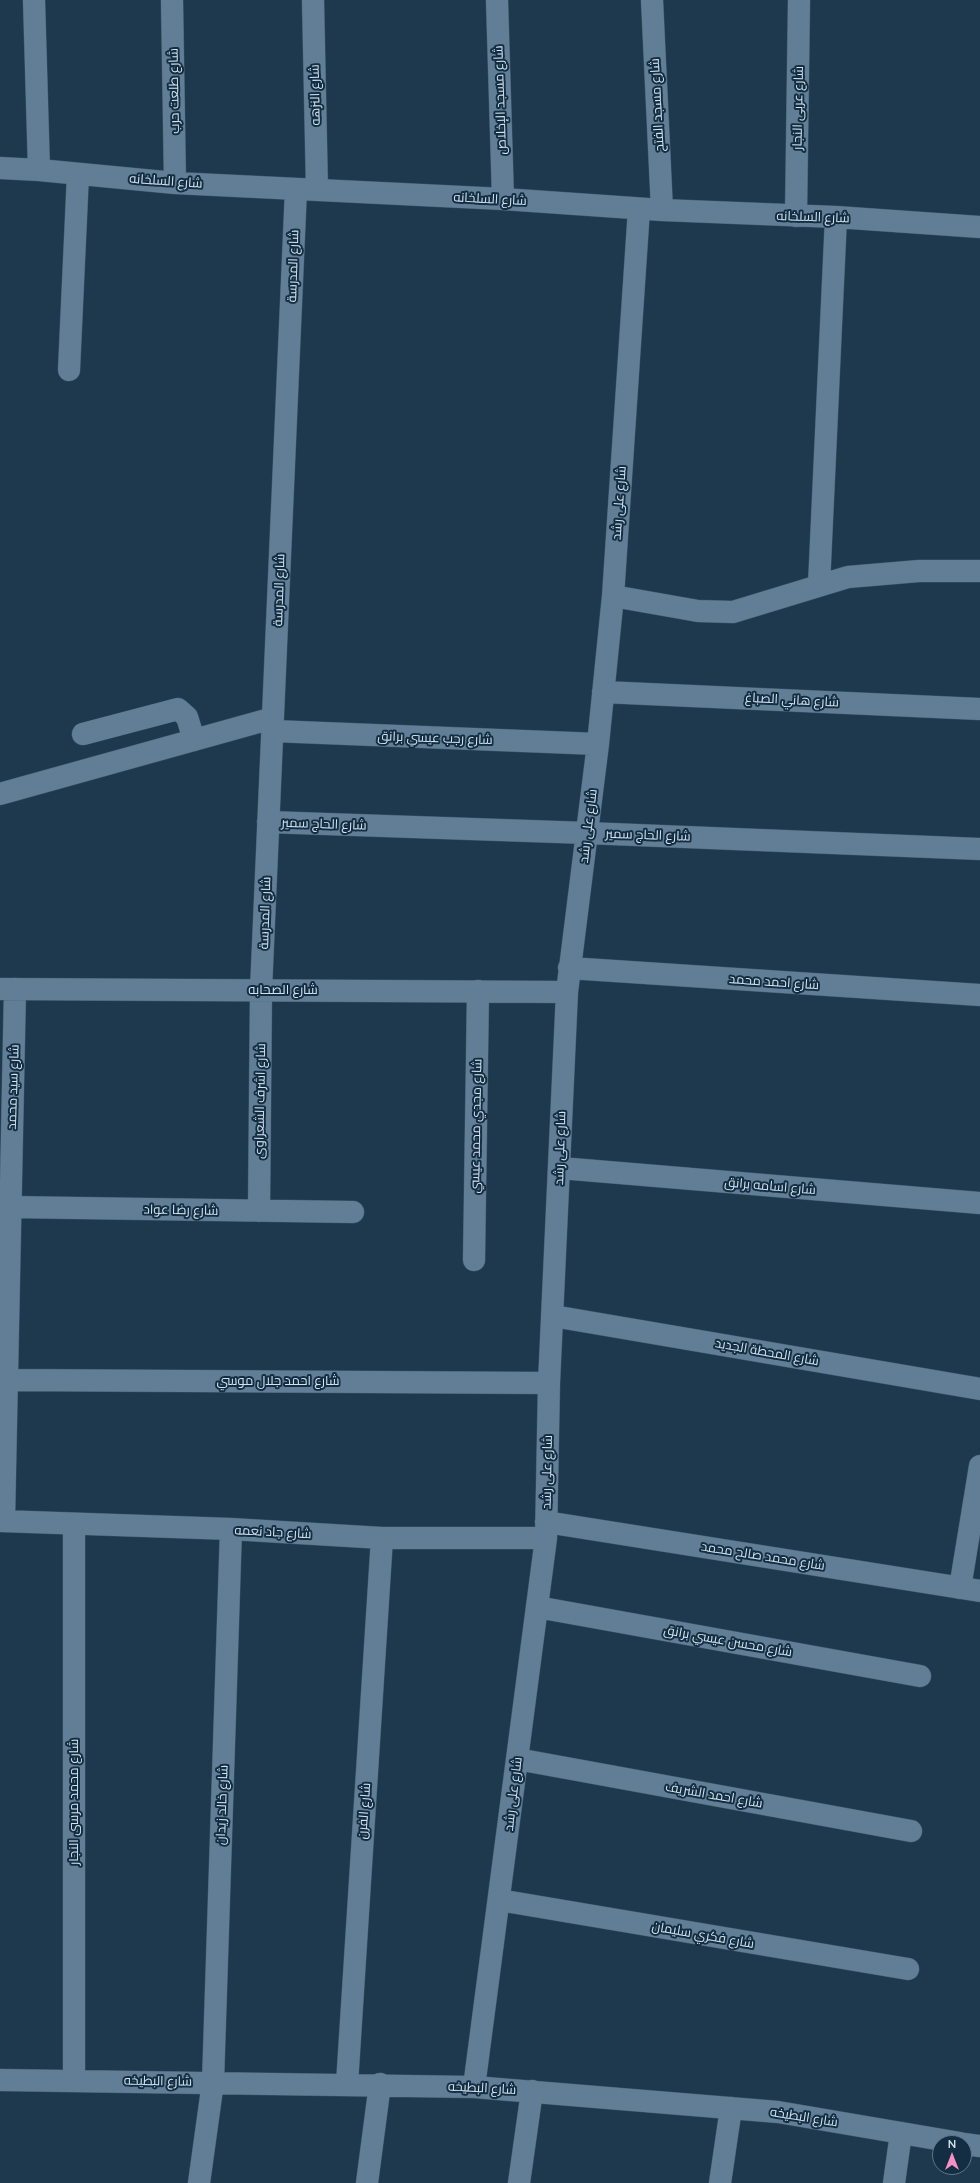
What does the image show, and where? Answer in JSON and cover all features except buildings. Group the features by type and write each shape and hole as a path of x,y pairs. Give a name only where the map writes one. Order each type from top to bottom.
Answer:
{"street":[{"path":"34,0 39,170"},
{"name":"شارع طلعت حرب","path":"172,0 175,183"},
{"name":"شارع النزهه","path":"306,190 313,0"},
{"name":"شارع مسجد الإخلاص","path":"497,0 503,199"},
{"name":"شارع مسجد الفتح","path":"652,0 662,210"},
{"name":"شارع عربى النجار","path":"796,216 799,0"},
{"name":"شارع السلخانه","path":"0,168 39,170 175,183 503,199 639,209 836,217 980,227"},
{"path":"69,370 78,174"},
{"name":"شارع المدرسة","path":"262,990 273,725 306,190"},
{"name":"شارع على رشد","path":"474,2087 546,1530 549,1383 560,1168 566,992 598,744 613,596 639,209"},
{"path":"819,585 836,217"},
{"path":"613,596 698,611 733,612 848,577 878,573 980,571"},
{"name":"شارع هاني الصباغ","path":"603,692 980,709"},
{"path":"83,734 178,709 187,717 194,740"},
{"name":"شارع رجب عيسي برانق","path":"0,794 194,740 273,725 598,744"},
{"name":"شارع الحاج سمير","path":"268,822 980,849"},
{"name":"شارع احمد محمد","path":"569,968 980,996"},
{"name":"شارع الصحابه","path":"8,989 566,992"},
{"name":"شارع سيد محمد","path":"2,1521 5,1387 4,1258 10,1207 6,1118 8,989"},
{"name":"شارع اشرف الشعراوى","path":"259,1211 262,990"},
{"name":"شارع مجدي محمد عيسي","path":"474,1260 478,991"},
{"name":"شارع اسامه برانق","path":"560,1168 980,1203"},
{"name":"شارع رضا عواد","path":"10,1207 353,1212"},
{"name":"شارع المحطة الجديد","path":"553,1316 980,1389"},
{"name":"شارع احمد جلال موسي","path":"5,1387 549,1383"},
{"path":"970,1589 980,1466"},
{"name":"شارع جاد نعمه","path":"2,1521 231,1529 382,1538 546,1530"},
{"name":"شارع محمد مرسى النجار","path":"74,1524 74,2080"},
{"name":"شارع خالد زيدان","path":"199,2183 213,2082 231,1529"},
{"name":"شارع محمد صالح محمد","path":"546,1530 970,1589"},
{"name":"شارع الفرن","path":"347,2084 382,1538"},
{"name":"شارع محسن عيسي برانق","path":"537,1607 920,1676"},
{"name":"شارع احمد الشريف","path":"517,1759 911,1831"},
{"name":"شارع فكري سليمان","path":"499,1900 908,1969"},
{"name":"شارع البطيخه","path":"0,2080 380,2084 474,2087 778,2112 932,2138"},
{"path":"367,2183 380,2084"},
{"path":"519,2183 532,2091"},
{"path":"720,2183 731,2108"},
{"path":"894,2183 901,2133"}]}
